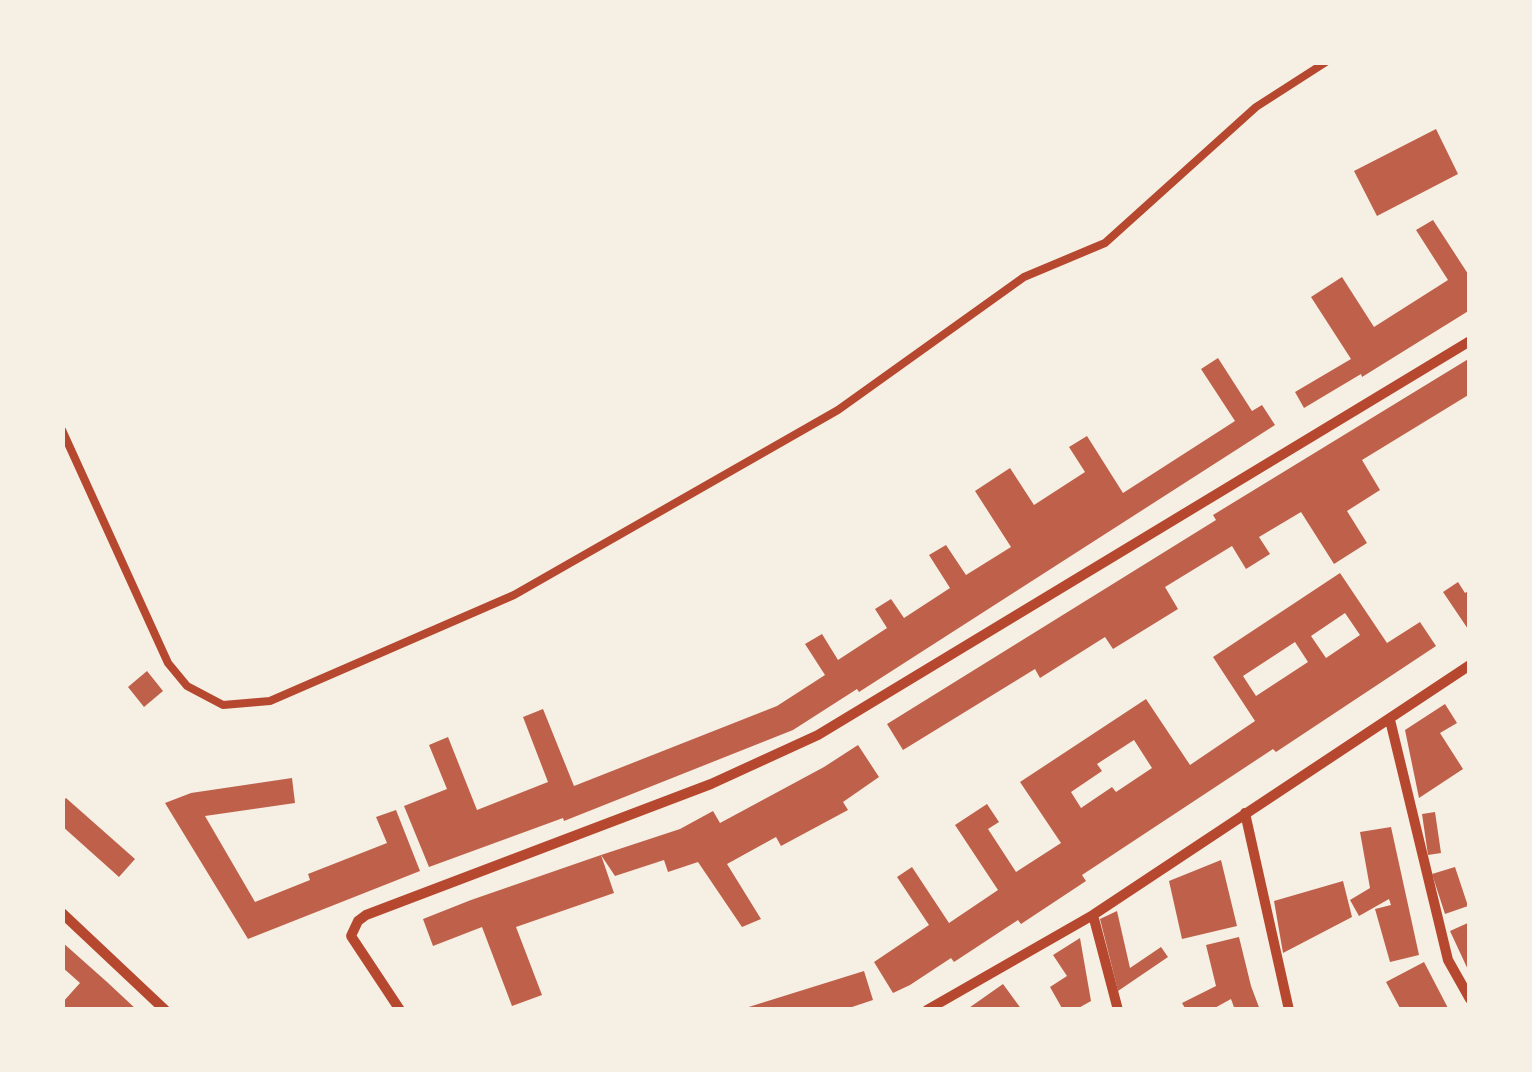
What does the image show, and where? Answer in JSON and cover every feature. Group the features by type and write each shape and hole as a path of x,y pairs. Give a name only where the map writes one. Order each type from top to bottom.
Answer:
{"street":[{"path":"400,1010 351,936 358,920 711,784 818,735 1470,341"},
{"path":"927,1010 1093,916 1470,666"},
{"path":"1390,720 1448,960 1470,999"},
{"path":"1246,813 1289,1010"},
{"path":"62,913 164,1010"},
{"path":"1093,916 1118,1010"}],"lane":[{"path":"62,430 168,663 187,686 223,706 270,702 514,595 838,410 1024,276 1105,243 1256,107 1326,62"}],"building":[{"path":"1436,129 1458,174 1377,216 1354,171"},
{"path":"1433,220 1470,277 1470,310 1304,408 1295,392 1351,359 1311,297 1342,277 1374,327 1448,280 1416,230"},
{"path":"1218,358 1252,411 1262,405 1275,425 859,692 857,689 793,730 564,821 563,818 429,867 404,806 447,789 429,745 448,737 477,810 548,782 523,717 543,709 574,786 777,706 825,675 805,644 822,634 838,660 887,628 875,609 891,599 904,618 950,588 929,555 946,545 966,575 1011,547 975,491 1010,468 1034,505 1085,472 1069,447 1087,436 1123,493 1235,421 1201,369"},
{"path":"1470,358 1470,394 1362,460 1380,490 1347,511 1367,543 1334,564 1301,512 1259,537 1270,554 1246,569 1232,546 1165,587 1178,609 1113,649 1105,637 1040,678 1035,669 903,750 887,724 1216,520 1213,515"},
{"path":"1340,573 1387,643 1420,622 1436,646 1082,875 1086,881 1021,924 1018,920 954,962 951,958 893,993 874,962 929,925 897,877 912,867 949,923 998,890 955,825 987,804 999,822 988,829 1016,872 1061,843 1020,782 1146,699 1190,765 1255,721 1213,657","holes":["1345,613 1360,635 1326,658 1311,636","1295,642 1308,662 1256,696 1243,676","1134,740 1152,768 1116,792 1112,787 1081,808 1071,792 1102,771 1097,764"]},
{"path":"1458,582 1465,593 1470,590 1470,632 1443,592"},
{"path":"147,671 163,691 144,707 128,687"},
{"path":"1445,704 1457,723 1440,733 1463,769 1419,798 1405,730"},
{"path":"858,745 879,777 843,802 848,810 781,846 776,837 727,864 761,919 742,927 698,862 668,872 664,860 615,876 601,855 680,829 713,811 720,823"},
{"path":"292,778 295,803 205,816 255,902 310,880 308,874 387,843 376,817 396,810 420,871 248,939 165,803 191,793"},
{"path":"66,798 135,859 119,877 62,826 62,802"},
{"path":"1435,812 1441,853 1428,855 1422,814"},
{"path":"1391,827 1419,955 1390,962 1375,909 1391,905 1389,899 1359,916 1350,900 1370,888 1360,832"},
{"path":"601,855 614,893 516,927 542,995 512,1006 482,927 433,946 423,919"},
{"path":"1221,860 1237,926 1182,939 1169,881"},
{"path":"1455,867 1468,906 1445,914 1432,874"},
{"path":"1343,881 1352,917 1283,953 1274,901"},
{"path":"1117,911 1130,968 1161,947 1168,957 1118,991 1100,919"},
{"path":"1470,922 1470,974 1450,931"},
{"path":"1239,937 1260,1010 1235,1010 1231,999 1211,1010 1186,1010 1182,1003 1216,986 1206,945"},
{"path":"1080,938 1091,1001 1075,1010 1063,1010 1050,987 1067,976 1053,955"},
{"path":"62,942 137,1010 62,1010 62,1003 80,983 62,967"},
{"path":"1424,962 1449,1010 1401,1010 1386,982"},
{"path":"864,971 873,1000 843,1010 739,1010"},
{"path":"1003,984 1022,1010 966,1010"}]}
